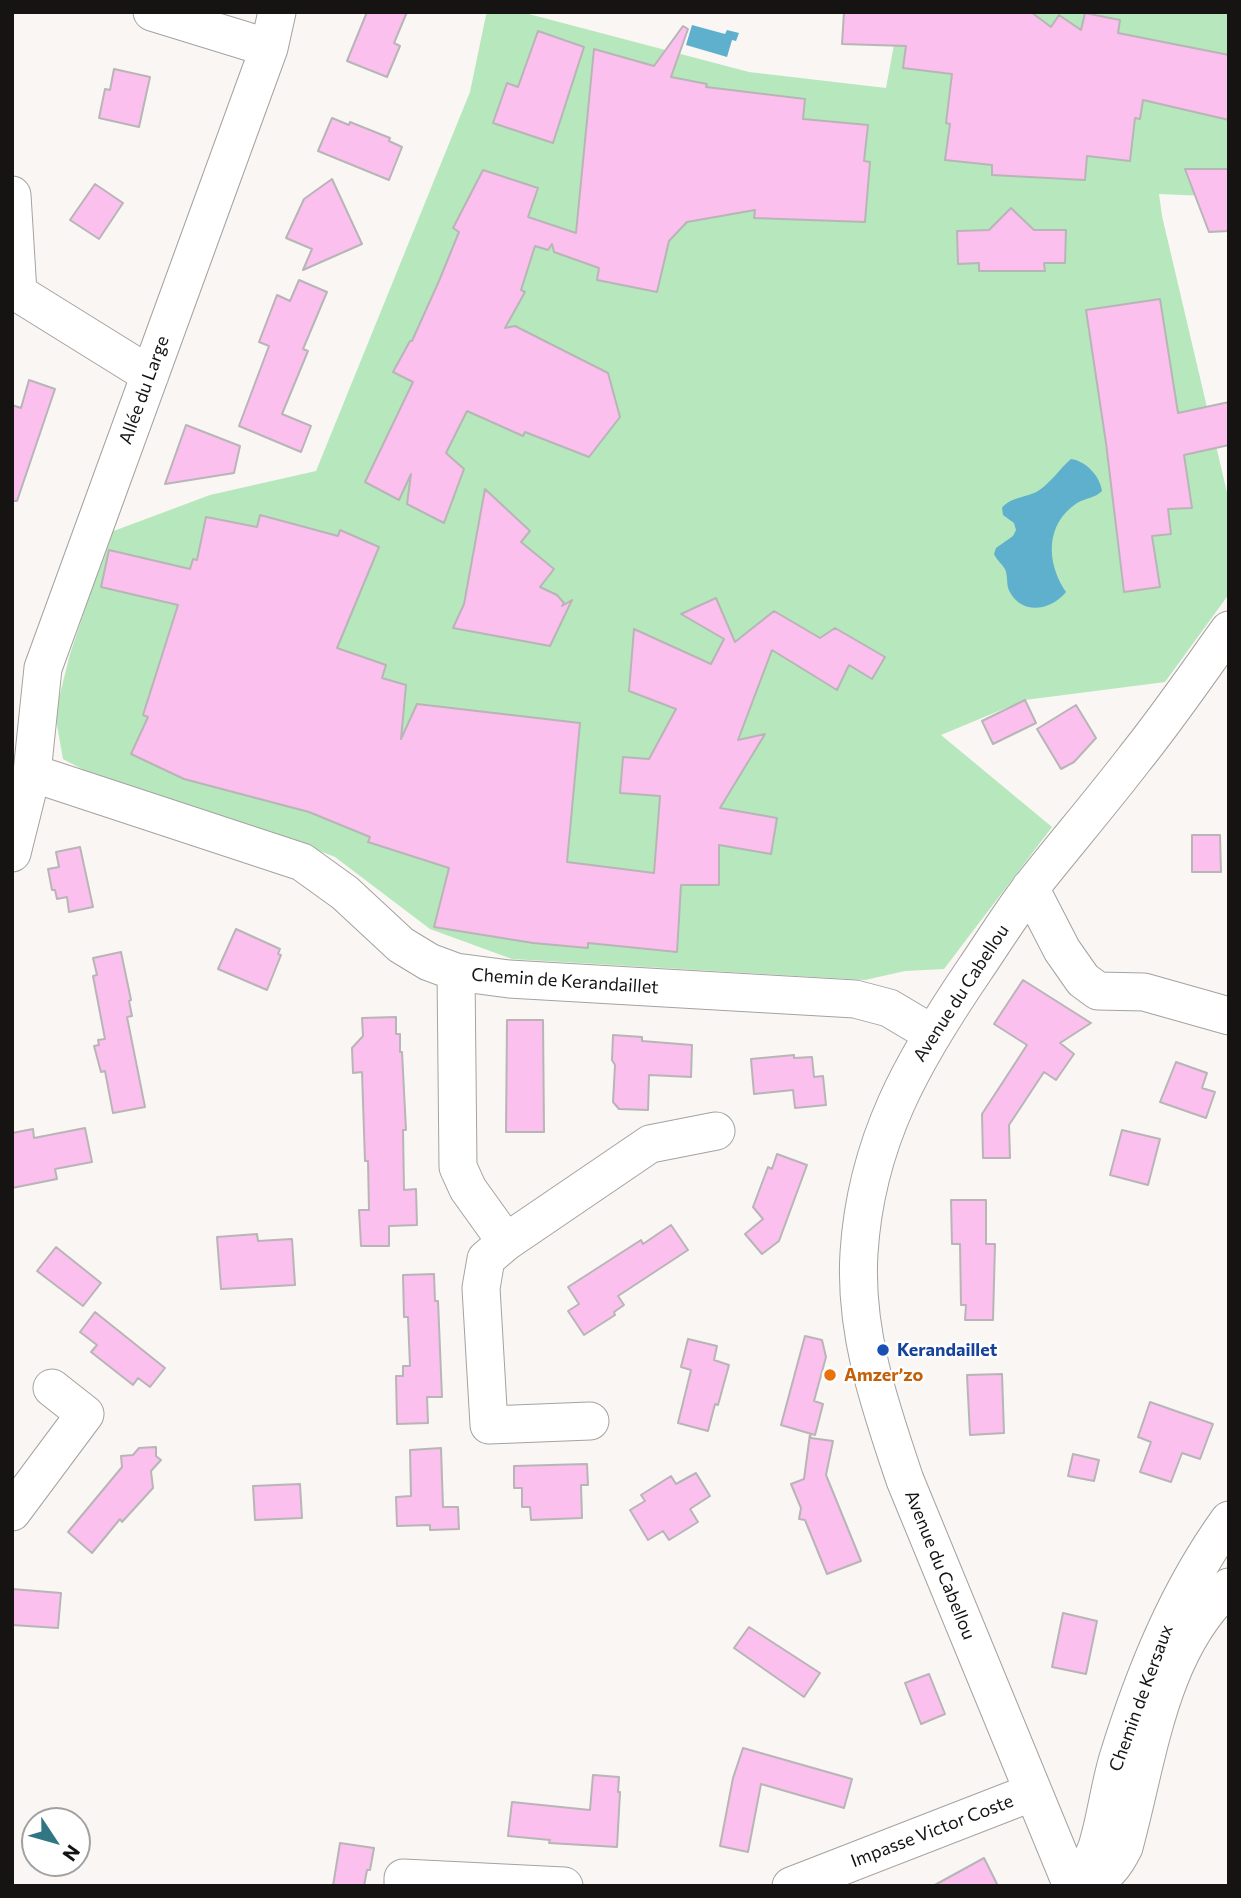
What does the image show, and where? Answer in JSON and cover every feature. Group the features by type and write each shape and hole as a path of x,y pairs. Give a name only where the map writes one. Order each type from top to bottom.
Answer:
{"street":[{"path":"152,12 270,48"},
{"name":"Allée du Large","path":"12,853 32,773 43,668 270,48 277,12"},
{"path":"12,195 15,294 150,375"},
{"name":"Avenue du Cabellou","path":"1072,1886 905,1480 868,1365 861,1320 858,1256 863,1202 886,1124 931,1033 1030,888 1137,757 1229,630"},
{"name":"Chemin de Kerandaillet","path":"32,773 302,862 345,893 401,945 429,962 456,972 509,979 855,999 889,1008 931,1033"},
{"path":"1030,888 1062,950 1083,980 1098,991 1144,992 1229,1016"},
{"path":"456,972 458,1167 468,1189 506,1242"},
{"path":"590,1421 489,1425 481,1288 486,1259 506,1242 650,1143 716,1131"},
{"path":"12,1512 85,1414 52,1388"},
{"name":"Chemin de Kersaux","path":"1078,1886 1096,1850 1125,1735 1163,1633 1210,1546 1229,1520"},
{"path":"1087,1886 1103,1877 1115,1864 1124,1846 1161,1699 1186,1641 1229,1587"},
{"name":"Impasse Victor Coste","path":"791,1886 1033,1792"},
{"path":"403,1886 403,1878 564,1886"}],"green space":[{"path":"489,12 521,12 749,72 886,88 900,12 1229,12 1229,197 1159,194 1229,501 1229,594 1165,682 1025,700 941,735 1052,827 944,969 905,971 865,980 512,959 430,929 335,857 292,840 118,788 63,759 55,714 70,654 111,532 210,495 316,471 470,92 486,15"}],"water":[{"path":"692,25 725,34 727,30 739,33 736,41 732,40 727,57 686,45"},
{"path":"1071,459 1091,470 1102,491 1077,503 1059,522 1054,533 1052,557 1059,581 1066,592 1053,603 1031,608 1017,601 1009,591 1005,570 994,554 996,548 1013,536 1016,530 1014,523 1003,515 1002,508 1009,502 1038,491"}],"building":[{"path":"367,12 407,12 394,43 400,46 387,77 347,61"},
{"path":"844,12 1031,12 1051,27 1059,15 1081,30 1085,13 1120,20 1118,33 1229,55 1229,120 1143,100 1140,119 1135,118 1130,161 1087,156 1085,180 992,175 992,165 945,160 952,74 903,68 906,46 842,44"},
{"path":"683,26 688,29 671,77 707,84 706,87 805,99 803,119 868,125 864,161 870,162 865,222 754,218 755,210 687,222 669,241 657,292 597,280 599,268 554,252 552,244 548,250 535,246 521,290 525,292 505,328 515,326 608,373 620,417 589,457 525,432 523,436 467,411 446,453 464,469 444,523 407,504 411,474 399,500 365,482 413,382 393,372 412,341 439,281 459,232 453,228 483,170 538,188 528,217 576,233 594,49 654,66"},
{"path":"538,31 584,47 553,143 493,123 507,83 518,87"},
{"path":"114,69 150,77 139,127 99,118 105,89 110,90"},
{"path":"332,118 390,138 389,141 402,147 389,180 318,151"},
{"path":"1185,169 1229,169 1229,231 1209,232"},
{"path":"332,179 362,244 303,270 312,249 286,238 304,199"},
{"path":"95,184 123,203 99,239 70,220"},
{"path":"1011,208 1034,230 1066,230 1065,263 1044,263 1045,271 979,271 979,263 958,264 957,231 989,230"},
{"path":"299,280 327,292 303,349 308,351 282,414 311,426 301,452 239,426 269,346 259,342 277,295 290,301"},
{"path":"1160,299 1178,413 1229,402 1229,445 1184,455 1192,508 1168,509 1171,534 1152,536 1160,587 1124,592 1086,310"},
{"path":"29,380 55,389 17,501 12,501 12,405 21,408"},
{"path":"186,425 240,446 234,473 165,484"},
{"path":"485,489 530,531 521,542 554,569 540,587 557,595 564,603 562,606 572,600 550,646 453,628 464,604"},
{"path":"260,515 338,536 340,530 379,547 337,648 386,665 382,678 406,685 401,739 417,704 580,723 567,862 654,873 660,796 620,793 623,757 649,759 676,709 629,691 634,629 711,664 724,639 681,614 716,598 735,642 774,611 820,638 835,628 885,657 872,679 849,665 837,690 772,650 738,740 765,734 720,808 777,818 771,854 719,845 719,885 681,885 677,952 588,943 588,948 533,943 434,927 449,868 368,842 370,837 309,812 184,779 131,754 148,717 143,715 178,605 101,587 109,550 190,569 193,559 197,560 206,517 257,527"},
{"path":"1025,700 1036,723 993,744 982,721"},
{"path":"1076,705 1096,738 1074,762 1061,769 1037,729"},
{"path":"1192,835 1220,835 1221,872 1192,872"},
{"path":"80,847 93,907 69,912 67,897 57,899 55,890 52,890 48,869 59,867 56,852"},
{"path":"236,929 280,949 278,954 281,955 267,990 218,969"},
{"path":"121,952 131,1000 132,1016 127,1017 145,1107 113,1113 105,1071 101,1072 94,1046 99,1045 98,1040 105,1039 93,976 97,975 93,958"},
{"path":"1023,980 1091,1023 1060,1043 1074,1054 1056,1080 1044,1072 1009,1125 1010,1158 983,1158 982,1114 1027,1045 994,1024"},
{"path":"396,1017 396,1034 400,1034 402,1052 406,1130 403,1130 404,1190 416,1189 417,1225 389,1226 389,1246 361,1246 359,1210 369,1210 368,1161 365,1161 362,1072 353,1073 352,1048 363,1036 362,1018"},
{"path":"507,1020 543,1020 544,1132 506,1132"},
{"path":"613,1035 642,1037 642,1041 692,1045 691,1077 649,1075 648,1110 619,1109 613,1102"},
{"path":"794,1055 794,1058 812,1057 814,1077 823,1076 826,1105 795,1108 793,1090 754,1094 751,1059"},
{"path":"1176,1062 1207,1073 1202,1088 1215,1092 1206,1118 1160,1102"},
{"path":"85,1128 92,1162 55,1169 57,1179 12,1188 12,1133 33,1129 34,1138"},
{"path":"1122,1130 1160,1139 1148,1185 1110,1175"},
{"path":"777,1154 807,1165 779,1241 762,1254 745,1234 763,1219 753,1207 768,1167 772,1169"},
{"path":"951,1200 986,1200 986,1244 995,1244 993,1320 965,1320 966,1305 961,1305 960,1244 952,1244"},
{"path":"671,1225 688,1250 618,1296 624,1305 614,1312 615,1315 584,1335 568,1311 579,1304 568,1287 641,1240 643,1244"},
{"path":"257,1234 258,1241 292,1239 295,1285 221,1289 217,1237"},
{"path":"56,1247 101,1283 83,1306 37,1271"},
{"path":"434,1274 435,1301 438,1301 442,1397 427,1397 428,1423 397,1424 396,1376 403,1376 403,1366 410,1366 408,1317 404,1317 403,1275"},
{"path":"95,1312 165,1368 150,1387 138,1378 133,1385 91,1352 97,1345 80,1332"},
{"path":"805,1336 822,1340 826,1357 814,1401 823,1404 815,1435 781,1425"},
{"path":"688,1339 717,1346 714,1360 729,1365 708,1431 678,1423 691,1370 681,1367"},
{"path":"1002,1374 1004,1433 970,1435 967,1375"},
{"path":"1150,1402 1213,1424 1200,1459 1182,1453 1171,1482 1140,1472 1151,1442 1138,1437"},
{"path":"810,1434 811,1438 833,1441 826,1475 861,1561 827,1574 805,1520 799,1519 801,1508 791,1484 804,1479"},
{"path":"156,1447 156,1456 161,1460 151,1471 153,1488 122,1522 120,1519 92,1553 68,1532 122,1467 121,1456 133,1455 139,1448"},
{"path":"441,1448 443,1507 458,1507 459,1529 430,1530 430,1525 397,1526 396,1497 411,1496 410,1450"},
{"path":"1073,1454 1099,1460 1094,1481 1068,1476"},
{"path":"587,1464 588,1485 581,1485 582,1518 531,1520 530,1507 522,1507 522,1488 514,1488 514,1466"},
{"path":"696,1473 710,1496 690,1509 698,1522 669,1540 663,1531 648,1540 630,1510 645,1501 641,1495 671,1476 676,1484"},
{"path":"300,1484 302,1518 255,1520 253,1486"},
{"path":"12,1589 61,1593 58,1628 12,1625"},
{"path":"1063,1613 1097,1621 1086,1674 1052,1667"},
{"path":"749,1627 820,1673 804,1697 734,1648"},
{"path":"929,1674 945,1714 921,1724 905,1683"},
{"path":"743,1748 852,1779 844,1808 761,1784 748,1852 720,1846 733,1778"},
{"path":"593,1775 619,1777 617,1847 549,1843 550,1840 508,1836 512,1802 590,1810"},
{"path":"340,1843 374,1848 364,1886 333,1886"},
{"path":"984,1858 998,1886 933,1886"}],"place":[{"name":"Kerandaillet","path":"883,1350"},
{"name":"Amzer’zo","path":"830,1375"}]}
